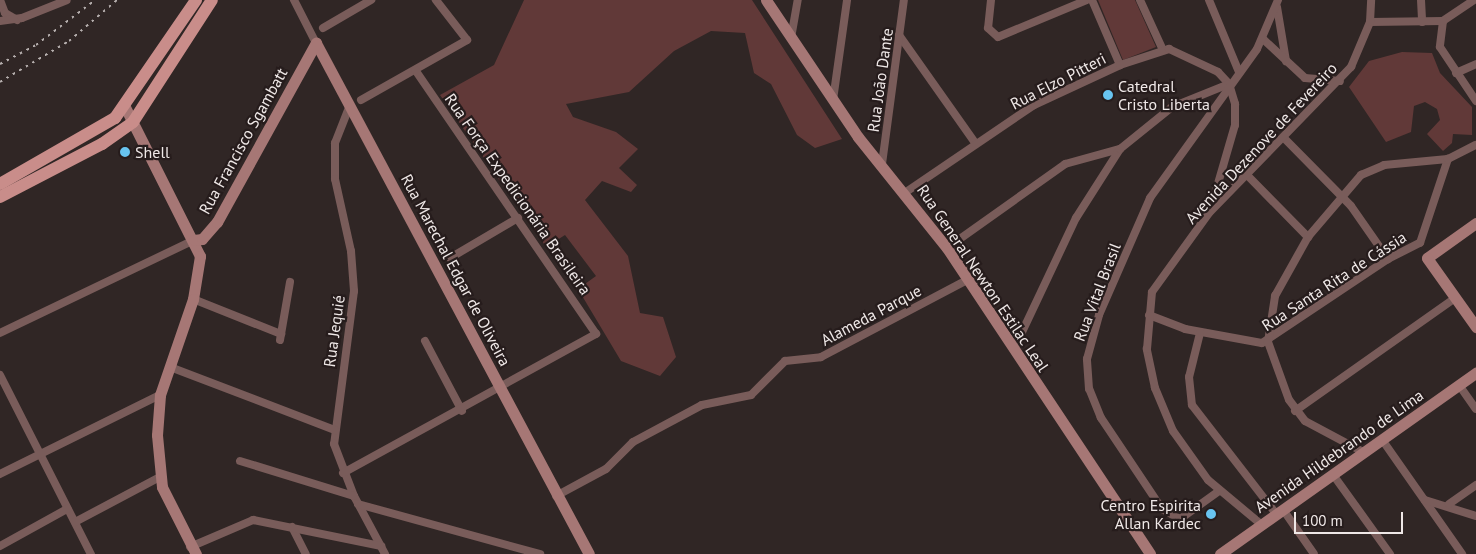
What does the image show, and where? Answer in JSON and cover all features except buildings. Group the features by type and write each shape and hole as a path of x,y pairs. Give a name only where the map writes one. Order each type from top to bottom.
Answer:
{"main road":[{"path":"0,184 102,128 125,107 196,0"},
{"path":"0,197 102,144 133,122 212,0"},
{"name":"Rua General Newton Estilac Leal","path":"766,0 832,102 906,192 969,279 1150,554"},
{"name":"Rua Marechal Edgar de Oliveira","path":"316,44 556,496 589,554"},
{"name":"Rua Francisco Sgambatt","path":"194,240 202,239 217,222 316,44"},
{"path":"125,107 194,240 201,264 194,299 160,395 160,477 193,551"},
{"path":"1476,223 1427,258 1476,327"},
{"name":"Avenida Hildebrando de Lima","path":"1228,552 1262,525 1365,454 1476,373"}],"street":[{"path":"0,21 17,20 67,0"},
{"name":"Rua Marechal Edgar de Oliveira","path":"294,0 316,44"},
{"path":"323,28 371,0"},
{"path":"361,100 467,40 436,0"},
{"path":"791,38 798,0"},
{"path":"832,102 847,0"},
{"name":"Rua João Dante","path":"882,164 904,0"},
{"path":"991,0 988,28 998,37 1088,0"},
{"path":"1092,0 1120,65"},
{"path":"1140,0 1162,48 1180,51 1208,65 1230,84 1235,125 1209,213"},
{"path":"1209,0 1239,72"},
{"name":"Avenida Dezenove de Fevereiro","path":"1262,525 1219,491 1183,447 1160,402 1147,349 1149,315 1155,285 1209,213 1340,82 1360,52 1370,22 1371,0"},
{"path":"1421,0 1422,22"},
{"path":"1370,22 1443,21 1472,6 1474,0"},
{"path":"2,2 17,20"},
{"path":"1014,349 1066,236 1120,149 1172,107 1230,84 1263,39 1278,3"},
{"path":"1278,3 1286,62"},
{"path":"1443,21 1440,47 1476,101"},
{"path":"899,35 976,144"},
{"path":"1263,39 1305,78 1340,82"},
{"name":"Rua Elzo Pitteri","path":"906,192 1034,105 1120,65 1162,48"},
{"path":"1456,72 1476,64"},
{"name":"Rua Força Expedicionária Brasileira","path":"414,70 518,218 596,334 500,389"},
{"name":"Rua Vital Brasil","path":"1219,491 1180,519 1162,509 1101,418 1089,389 1087,359 1099,315 1150,198 1230,84"},
{"name":"Rua Jequié","path":"350,105 334,143 335,179 352,251 354,291 335,430 336,453 356,500 385,554"},
{"path":"1284,138 1341,195 1388,258"},
{"path":"1365,454 1320,431 1295,411 1282,388 1268,342 1268,319 1275,296 1308,237 1341,195 1361,175 1379,166 1448,159 1476,145"},
{"path":"947,248 1065,164 1120,149"},
{"name":"Rua Santa Rita de Cássia","path":"1149,315 1200,333 1241,342 1268,342 1388,258 1420,243 1448,159"},
{"path":"1248,176 1308,237"},
{"path":"450,258 518,218"},
{"name":"Rua Francisco Sgambatt","path":"0,333 194,240"},
{"path":"1420,243 1427,258"},
{"name":"Alameda Parque","path":"556,496 606,469 633,442 702,405 751,395 785,361 821,357 969,279"},
{"path":"194,299 281,337 290,282"},
{"path":"1295,411 1455,298"},
{"path":"1200,333 1189,377 1192,405 1314,554"},
{"path":"425,341 462,411"},
{"path":"170,367 335,430"},
{"path":"0,376 91,554"},
{"path":"1459,385 1476,409"},
{"path":"343,472 462,411 500,389"},
{"path":"0,474 160,395"},
{"path":"1383,441 1462,554"},
{"path":"240,461 356,500 540,554"},
{"path":"1334,476 1390,554"},
{"path":"75,522 160,477"},
{"path":"1449,504 1476,485"},
{"path":"1425,500 1449,504 1476,516"},
{"path":"0,546 67,509"},
{"path":"193,551 253,520 381,546"},
{"path":"292,527 306,554"}],"shaded area":[{"path":"524,0 752,0 842,139 815,148 797,135 771,84 754,73 745,33 711,31 674,51 629,92 566,104 573,117 616,132 638,149 619,168 637,185 631,192 602,181 585,200 628,256 640,313 663,317 676,357 660,376 621,361 578,289 596,276 565,235 546,247 440,95 494,65"},
{"path":"1098,0 1135,0 1156,47 1123,60"},
{"path":"1402,52 1432,53 1440,73 1472,107 1472,135 1453,134 1452,143 1443,151 1427,134 1440,120 1437,109 1425,102 1414,106 1411,132 1386,142 1349,87 1369,61"}],"railway":[{"path":"0,64 36,45 95,0"},
{"path":"0,82 69,41 117,0"}],"place":[{"name":"Catedral Cristo Liberta","path":"1108,95"},
{"name":"Shell","path":"125,152"},
{"name":"Centro Espirita Allan Kardec","path":"1211,514"}]}
